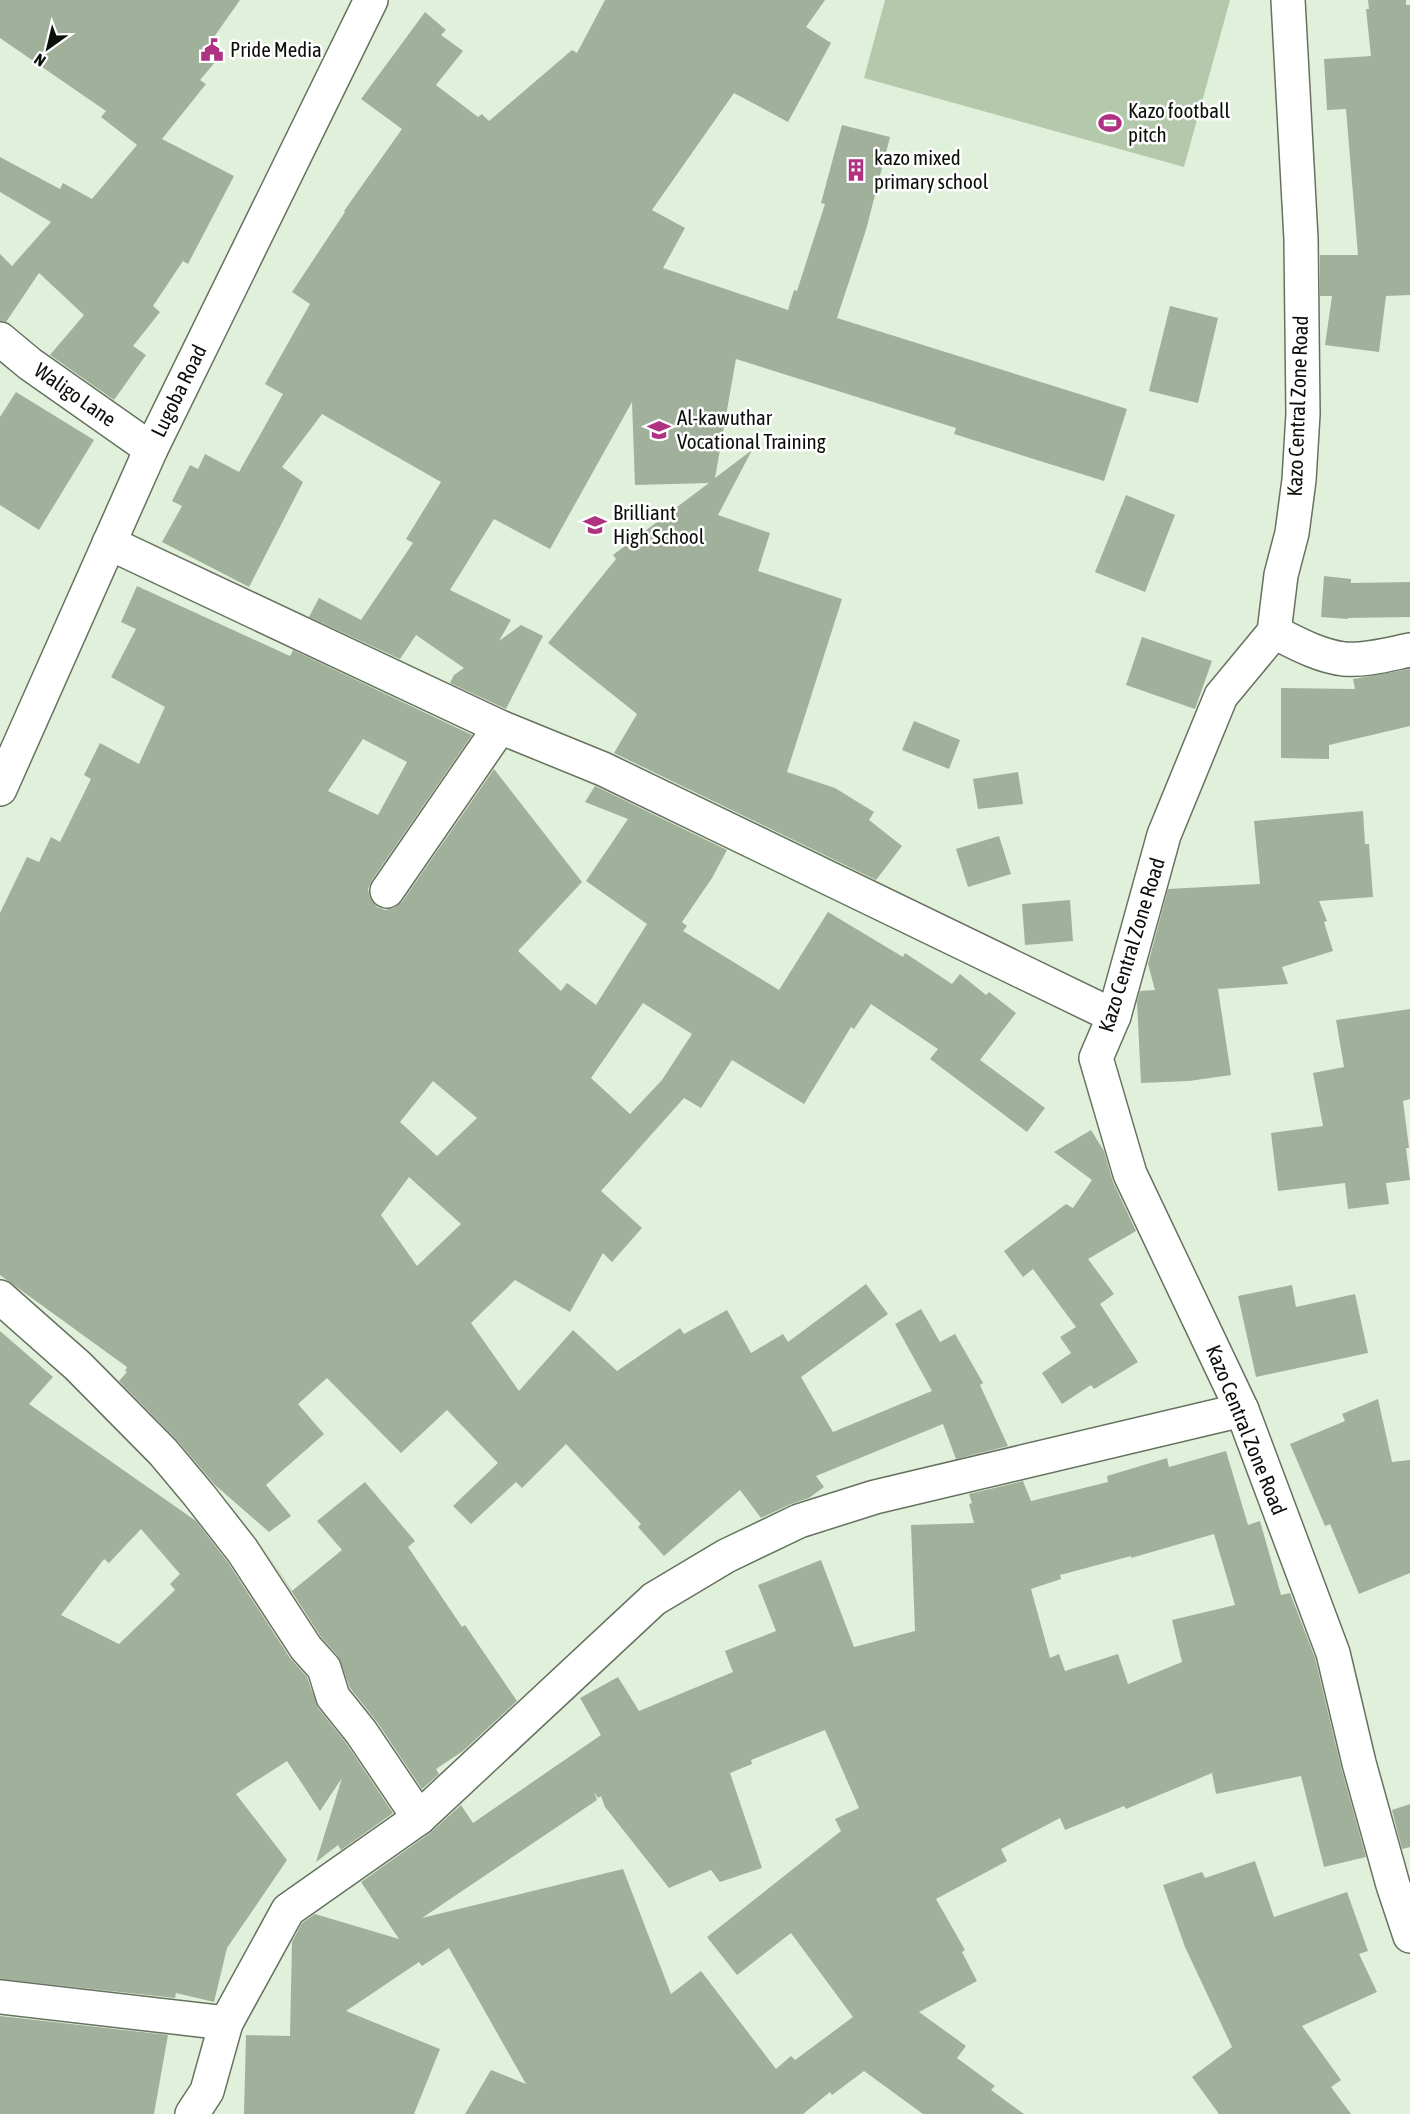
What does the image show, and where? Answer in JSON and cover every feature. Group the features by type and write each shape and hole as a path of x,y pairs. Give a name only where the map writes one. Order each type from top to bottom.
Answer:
{"street":[{"name":"Lugoba Road","path":"0,789 151,449 371,0"},
{"name":"Kazo Central Zone Road","path":"1288,0 1301,239 1303,414 1299,480 1292,533 1281,575 1274,632 1221,696 1164,835 1114,1016 1096,1058 1130,1174 1242,1410 1332,1653 1392,1885 1410,1936"},
{"name":"Waligo Lane","path":"0,339 30,364 151,449"},
{"path":"109,543 500,728 603,769 1114,1016"},
{"path":"1274,632 1316,652 1346,659 1410,650"},
{"path":"387,891 500,728"},
{"path":"0,1297 78,1365 163,1452 199,1495 242,1550 306,1648 324,1668 333,1697 361,1732 419,1818"},
{"path":"192,2114 207,2091 226,2023 288,1910 419,1818 654,1599 726,1556 799,1521 875,1497 1242,1410"},
{"path":"0,1997 226,2023"}],"green space":[{"name":"Kazo football pitch","path":"885,0 1230,0 1184,167 864,78"}],"building":[{"path":"0,0 240,0 209,44 222,54 200,80 206,84 162,139 234,176 188,264 183,261 153,306 160,312 133,346 146,355 114,400 50,355 84,315 39,273 6,322 0,321 0,254 12,266 51,222 0,192 0,157 60,189 63,183 92,199 137,145 101,117 106,111 0,38"},
{"path":"605,0 825,0 806,27 831,43 788,122 734,93 652,210 685,228 663,268 788,310 794,290 797,291 825,204 821,203 842,125 890,137 866,230 837,318 1127,409 1104,481 954,434 956,428 736,359 715,478 752,450 718,515 770,533 758,571 842,599 787,772 835,788 874,812 869,820 902,846 876,880 614,753 637,714 548,643 616,559 613,555 709,483 635,485 632,402 550,549 494,519 450,590 511,620 499,641 521,625 543,636 506,709 450,683 454,675 464,668 416,635 400,659 309,617 319,598 361,620 413,543 406,539 441,482 322,414 282,467 303,482 249,587 162,542 182,506 172,501 190,465 198,469 205,454 239,472 283,394 265,384 310,304 292,292 344,211 402,129 361,99 425,12 446,30 441,35 463,51 436,85 478,117 482,114 489,121 572,50 577,53"},
{"path":"1368,0 1406,0 1406,5 1410,5 1410,295 1386,296 1379,352 1325,345 1332,296 1320,296 1320,255 1358,255 1346,109 1327,110 1324,59 1371,56 1366,9 1369,9"},
{"path":"1170,306 1218,318 1198,403 1149,391"},
{"path":"16,392 94,440 39,530 0,505 0,417"},
{"path":"1126,495 1175,515 1145,592 1095,572"},
{"path":"1324,576 1351,579 1351,583 1410,582 1410,617 1348,619 1321,617"},
{"path":"137,586 290,656 293,650 472,735 372,880 368,889 370,898 377,907 385,910 394,908 402,902 494,769 582,882 518,951 561,991 567,983 596,1005 647,924 586,881 628,819 585,802 595,786 727,850 712,878 682,922 687,926 683,931 779,990 828,912 903,957 905,953 952,984 960,974 986,995 989,992 1016,1013 980,1060 1045,1108 1027,1132 930,1059 938,1049 871,1004 854,1029 851,1027 804,1104 732,1060 701,1108 684,1098 601,1191 642,1228 612,1262 603,1253 570,1312 515,1280 471,1323 519,1391 573,1330 617,1371 680,1328 684,1334 727,1310 751,1353 783,1334 788,1342 866,1284 888,1314 801,1377 833,1432 932,1391 895,1324 921,1309 940,1342 955,1334 983,1383 980,1385 1008,1446 956,1459 943,1424 816,1476 824,1487 809,1498 761,1518 740,1490 664,1556 638,1527 641,1524 566,1444 522,1488 516,1482 471,1524 453,1506 498,1463 447,1410 401,1453 327,1378 298,1404 324,1434 266,1485 291,1516 269,1532 215,1485 176,1439 119,1381 127,1372 125,1371 127,1367 0,1275 0,913 27,857 39,862 51,837 60,842 91,779 84,775 100,743 139,764 165,707 111,677 136,629 121,622","holes":["363,739 407,762 378,815 328,791","643,1003 692,1034 662,1080 630,1114 591,1078","433,1081 477,1118 437,1156 400,1122","409,1177 461,1224 417,1266 381,1215"]},
{"path":"1142,637 1212,661 1195,709 1126,685"},
{"path":"1410,669 1410,726 1329,745 1329,759 1281,758 1281,688 1355,689 1353,679"},
{"path":"914,721 960,740 949,769 902,750"},
{"path":"1018,772 1023,804 978,809 973,779"},
{"path":"1363,811 1365,844 1369,844 1373,897 1319,901 1327,921 1324,922 1333,951 1282,967 1288,984 1218,989 1231,1075 1189,1081 1141,1083 1137,1002 1140,991 1155,990 1148,964 1168,889 1260,884 1254,821"},
{"path":"999,836 1011,874 968,887 956,849"},
{"path":"1070,900 1073,941 1025,945 1022,904"},
{"path":"1410,1009 1410,1099 1403,1101 1409,1148 1406,1148 1410,1180 1386,1183 1389,1204 1348,1209 1345,1183 1278,1191 1271,1133 1323,1126 1313,1073 1344,1067 1336,1020"},
{"path":"1091,1130 1104,1151 1113,1182 1136,1231 1088,1259 1114,1294 1100,1304 1138,1362 1094,1389 1091,1385 1062,1404 1042,1373 1071,1353 1060,1337 1076,1327 1033,1269 1023,1277 1004,1251 1066,1204 1073,1208 1092,1180 1054,1152"},
{"path":"1292,1285 1296,1307 1355,1294 1368,1353 1256,1377 1238,1296"},
{"path":"0,1331 53,1377 29,1404 196,1521 227,1561 290,1658 307,1677 318,1708 346,1743 393,1813 341,1850 338,1845 316,1862 342,1778 320,1811 287,1761 236,1794 287,1860 227,1948 214,2002 176,1993 175,1998 0,1979","holes":["141,1529 180,1574 170,1584 175,1590 119,1644 61,1615 104,1559 109,1563"]},
{"path":"1378,1399 1392,1462 1410,1460 1410,1573 1359,1594 1330,1524 1325,1526 1290,1444 1345,1421 1342,1414"},
{"path":"1226,1451 1248,1525 1260,1521 1281,1595 1290,1593 1315,1658 1341,1767 1366,1857 1324,1867 1301,1776 1216,1794 1212,1773 1126,1809 1124,1806 1065,1830 1060,1818 1001,1849 1007,1861 936,1899 965,1950 962,1952 977,1981 919,2012 966,2046 957,2058 995,2086 991,2090 1024,2114 923,2114 864,2071 832,2095 830,2092 803,2114 465,2114 491,2070 526,2084 449,1948 422,1966 419,1962 346,2011 440,2049 414,2114 244,2114 246,2035 290,2036 292,1942 302,1923 315,1914 399,1939 361,1882 430,1833 461,1805 473,1823 601,1735 580,1698 618,1677 639,1711 733,1672 725,1651 776,1631 758,1585 821,1560 854,1647 915,1631 911,1525 974,1523 969,1494 1023,1481 1031,1501 1108,1482 1107,1476 1167,1458 1169,1467","holes":["1214,1534 1235,1605 1172,1620 1182,1662 1128,1684 1118,1654 1065,1671 1059,1654 1050,1658 1031,1589 1061,1579 1060,1575 1131,1556 1131,1558","825,1730 859,1808 835,1819 841,1831 707,1937 737,1975 791,1933 853,2017 795,2060 791,2056 776,2069 701,1971 671,1994 623,1869 422,1918 597,1800 594,1792 598,1798 601,1796 605,1807 669,1888 711,1870 720,1882 762,1868 730,1773 752,1764 751,1760"]},
{"path":"365,1482 415,1541 408,1547 462,1627 465,1625 517,1701 463,1751 436,1769 439,1774 422,1789 377,1722 350,1688 338,1656 321,1637 261,1544 292,1591 342,1550 317,1521"},
{"path":"1410,1804 1410,1847 1402,1849 1392,1810"},
{"path":"1255,1861 1274,1917 1347,1892 1368,1951 1359,1954 1377,1992 1302,2026 1341,2080 1331,2087 1351,2114 1219,2114 1192,2077 1232,2047 1185,1947 1163,1885 1202,1872 1205,1878"},
{"path":"0,2016 168,2035 154,2114 0,2114"}],"place":[{"name":"Pride Media","path":"212,50"},
{"name":"Kazo football pitch","path":"1110,123"},
{"name":"kazo mixed primary school","path":"856,170"},
{"name":"Al-kawuthar Vocational Training","path":"659,430"},
{"name":"Brilliant High School","path":"595,525"}]}
